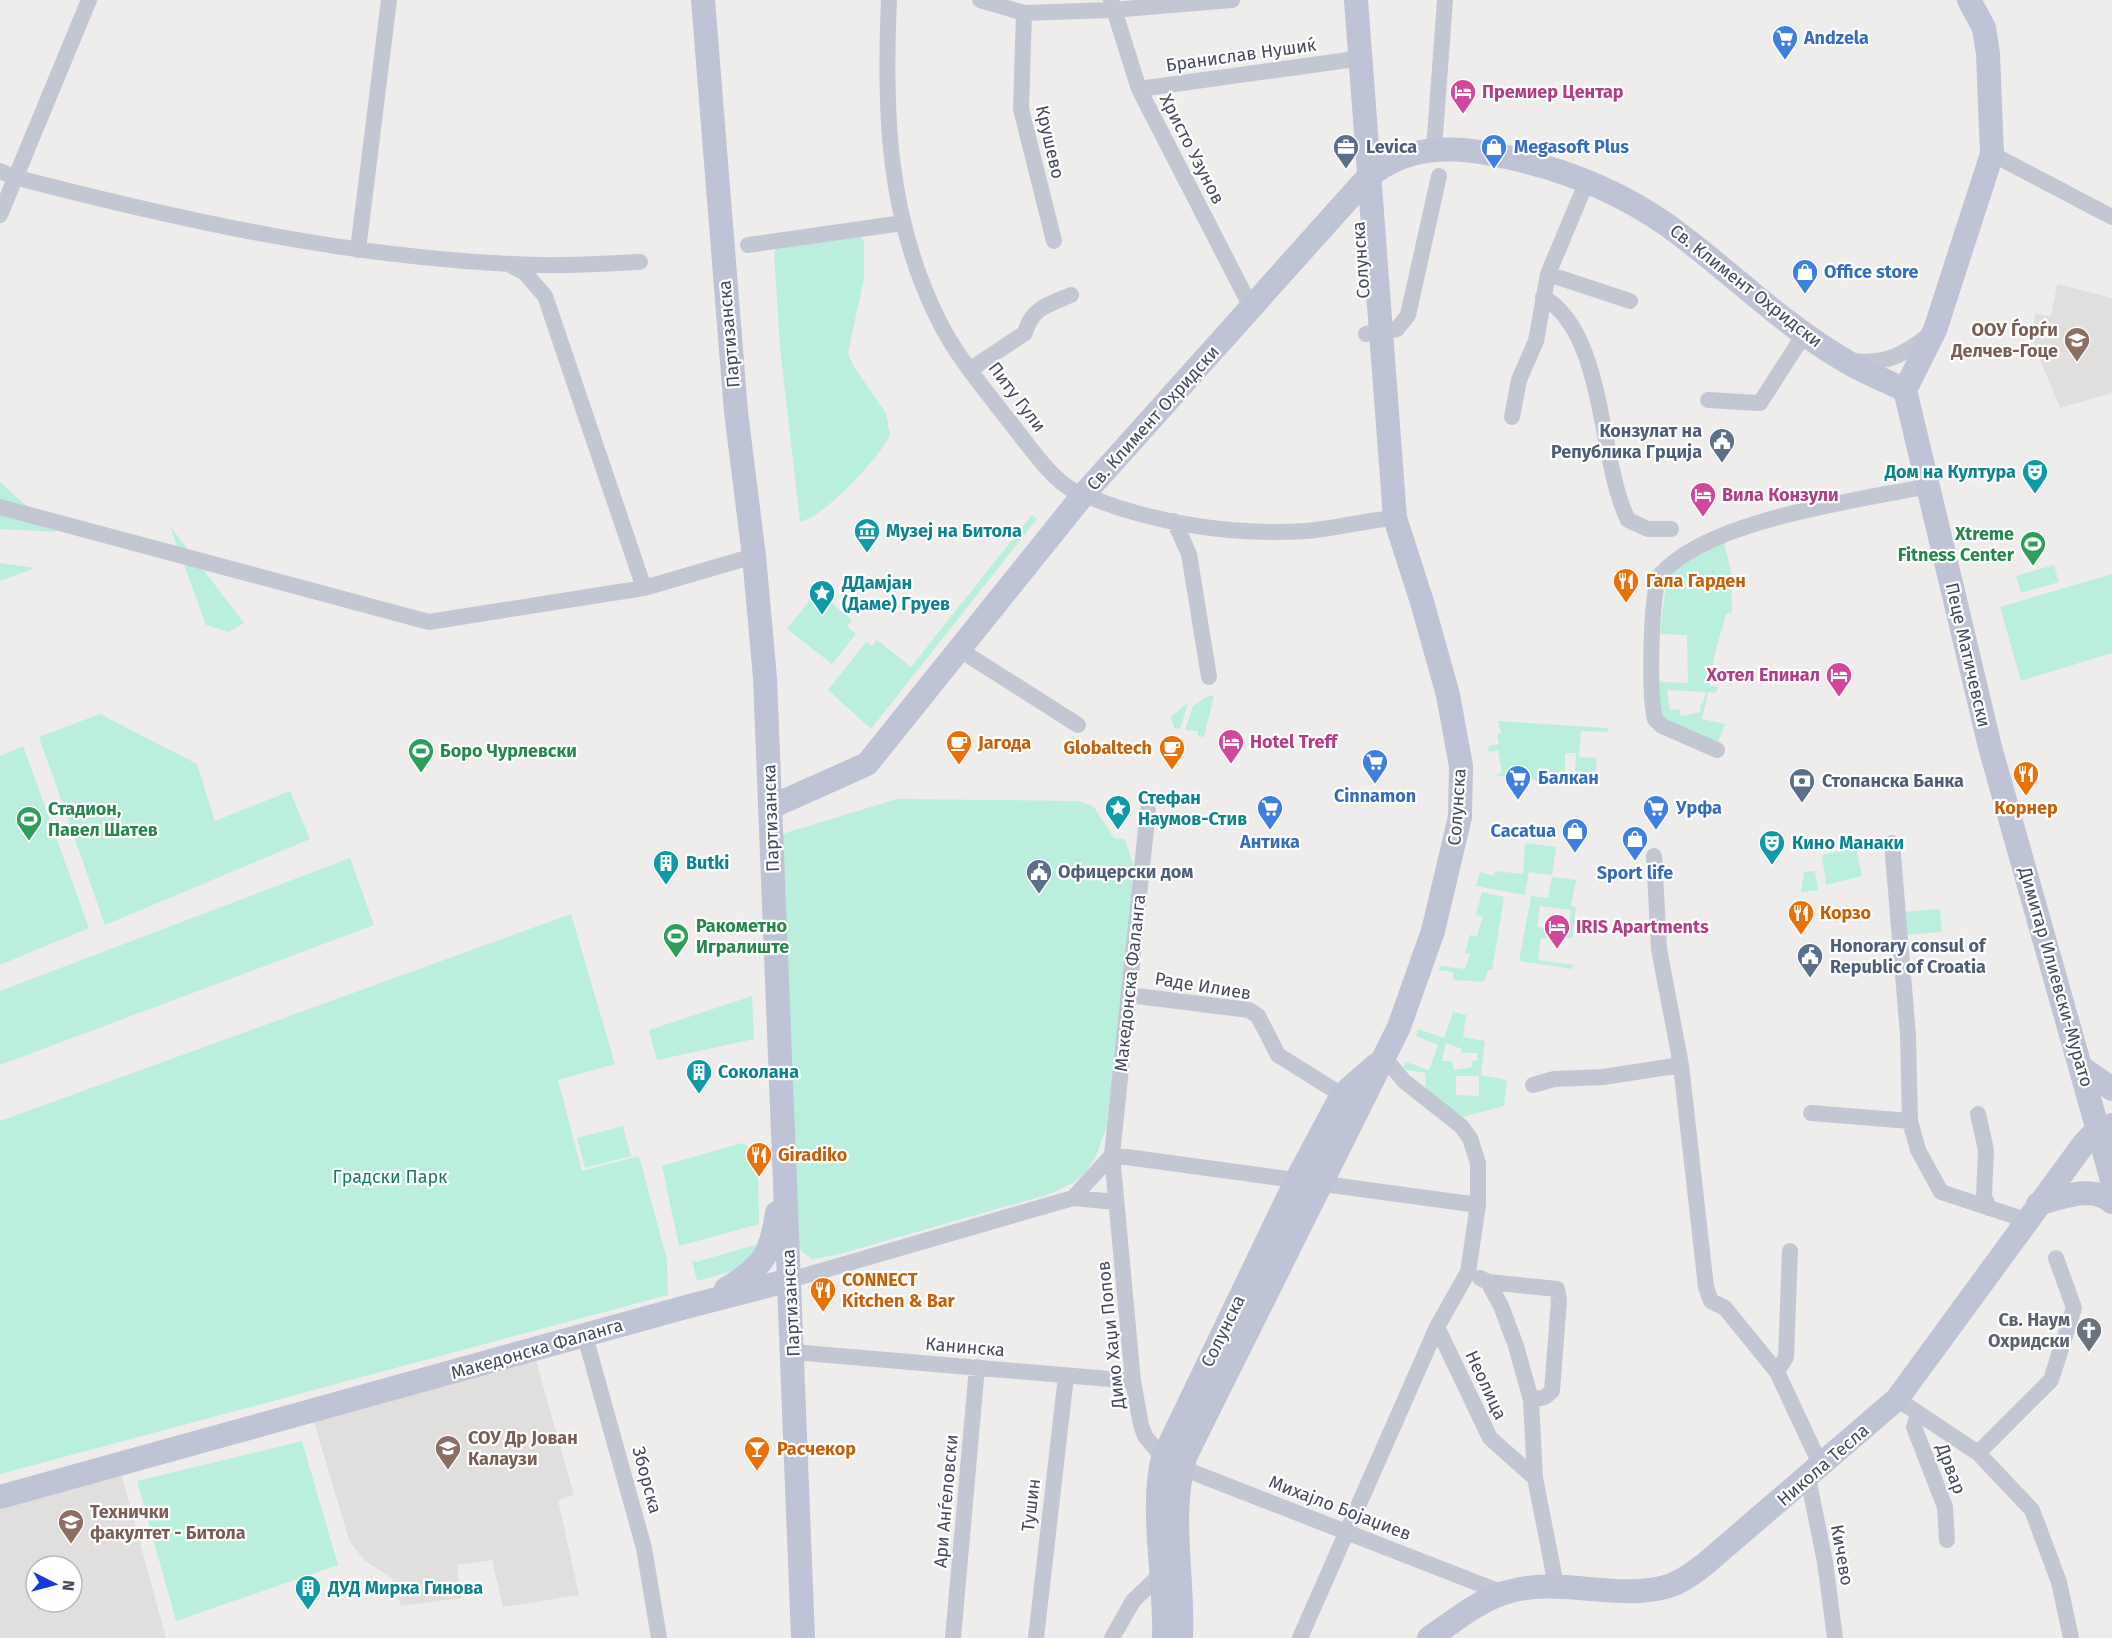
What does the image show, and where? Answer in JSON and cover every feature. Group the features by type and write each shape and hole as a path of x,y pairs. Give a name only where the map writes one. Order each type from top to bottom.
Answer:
{"street":[{"path":"0,215 7,174 89,0"},
{"path":"358,250 389,0"},
{"name":"Партизанска","path":"703,0 734,389 754,556 765,678 803,1638"},
{"name":"Питу Гули","path":"889,0 886,105 888,136 908,245 939,320 971,369 1042,461 1062,483 1084,495 1148,516 1265,533 1323,529 1388,519"},
{"path":"980,0 1024,13 1112,5 1232,0"},
{"path":"1345,0 1348,60 1362,183"},
{"path":"1356,0 1362,183"},
{"path":"1434,149 1446,0"},
{"path":"1905,390 1935,330 1992,154 1988,54 1984,28 1969,0"},
{"name":"Христо Узунов","path":"1112,5 1139,89 1252,309"},
{"name":"Крушево","path":"1024,13 1021,109 1054,241"},
{"name":"Бранислав Нушиќ","path":"1139,89 1348,60"},
{"name":"Св. Климент Охридски","path":"771,807 867,764 1084,495 1362,183 1402,156 1434,149 1465,150 1515,158 1587,181 1639,207 1665,224 1805,333 1844,360 1905,390"},
{"path":"1992,154 2112,217"},
{"path":"7,174 129,207 266,235 358,250 540,265 640,262"},
{"path":"1374,333 1400,327 1408,315 1439,176"},
{"path":"1512,417 1519,380 1536,341 1548,274 1587,181"},
{"name":"Солунска","path":"1172,1463 1191,1443 1384,1057 1416,984 1441,903 1456,837 1462,785 1457,737 1440,662 1388,519 1362,183"},
{"path":"748,245 903,223"},
{"path":"507,263 524,272 545,296 644,588"},
{"path":"1548,274 1630,301"},
{"path":"971,369 1025,333 1037,309 1071,295"},
{"path":"1543,297 1580,338 1588,362 1620,498 1628,520 1648,528 1671,529"},
{"path":"1844,360 1889,361 1911,350 1935,330"},
{"path":"1708,400 1760,404 1805,333"},
{"name":"Пеце Матичевски","path":"1905,390 1998,774"},
{"path":"1717,750 1659,724 1654,716 1654,609 1657,581 1662,572 1691,552 1739,528 1780,517 1928,486"},
{"path":"0,507 429,622 644,588 754,556"},
{"path":"1174,521 1191,563 1209,677"},
{"path":"960,650 1078,724"},
{"name":"Димитар Илиевски-Мурато","path":"1998,774 2082,1068 2105,1128 2112,1180"},
{"name":"Македонска Фаланга","path":"0,1497 790,1280 1073,1198 1116,1202 1112,1155 1148,810"},
{"path":"1892,843 1908,1035 1910,1121 1918,1150 1938,1190 1989,1208 2032,1212 2063,1197 2092,1193 2101,1195 2112,1202"},
{"name":"Кичево","path":"1654,856 1659,949 1681,1065 1706,1287 1711,1301 1725,1308 1777,1372 1814,1472 1835,1638"},
{"name":"Раде Илиев","path":"1129,994 1249,1010 1258,1016 1278,1055 1342,1095"},
{"path":"1300,1638 1437,1327 1468,1272 1479,1205 1478,1163 1466,1131 1404,1081 1384,1057"},
{"name":"Солунска","path":"1164,1638 1159,1488 1297,1179 1342,1095 1384,1057"},
{"path":"1533,1086 1554,1079 1603,1077 1681,1065"},
{"path":"2082,1068 2112,1089"},
{"path":"1811,1113 1910,1121"},
{"path":"1978,1114 1986,1150 1984,1196 1989,1208"},
{"name":"Никола Тесла","path":"1429,1638 1503,1593 1556,1585 1642,1590 1671,1586 1704,1565 1897,1399 2087,1140 2105,1128"},
{"path":"1073,1198 1112,1155 1479,1205"},
{"path":"704,1302 747,1276 766,1258 773,1239 784,1163"},
{"name":"Димо Хаџи Попов","path":"1116,1202 1133,1381 1141,1425 1153,1447 1172,1463"},
{"path":"1777,1372 1786,1357 1790,1251"},
{"path":"1978,1452 2051,1380 2074,1308 2055,1258"},
{"path":"1468,1272 1488,1282 1557,1289 1559,1300 1552,1391 1545,1397 1531,1400"},
{"path":"1488,1282 1501,1306 1516,1346 1531,1400 1534,1478 1556,1585"},
{"name":"Неолица","path":"1437,1327 1490,1438 1534,1478"},
{"name":"Зборска","path":"585,1336 644,1548 658,1638"},
{"name":"Канинска","path":"793,1352 1133,1381"},
{"name":"Ари Анѓеловски","path":"953,1638 977,1367"},
{"name":"Тушин","path":"1036,1638 1066,1376"},
{"path":"1897,1399 1978,1452 2032,1510 2059,1582 2071,1638"},
{"name":"Дрвар","path":"1918,1414 1914,1427 1945,1507 1947,1540"},
{"name":"Солунска","path":"1172,1463 1177,1498 1182,1602 1181,1638"},
{"name":"Михајло Бојаџиев","path":"1172,1463 1503,1593"},
{"path":"1112,1638 1133,1601 1163,1572"}],"shaded area":[{"name":"ООУ Ѓорѓи Делчев-Гоце","path":"2057,284 2112,298 2112,393 2060,408 2032,340 2035,314 2051,316"},
{"name":"СОУ Др Јован Калаузи","path":"533,1350 574,1495 558,1500 579,1595 503,1607 492,1560 457,1565 461,1598 401,1606 392,1578 364,1560 349,1540 311,1412"},
{"name":"Технички факултет - Битола","path":"119,1465 166,1638 0,1638 0,1497"}],"green space":[{"path":"860,237 864,241 864,278 848,353 854,367 886,413 890,435 850,486 822,510 800,521 780,348 774,252 776,249"},
{"path":"0,482 56,532 0,529"},
{"path":"1032,515 1037,519 871,729 828,690 866,642 872,646 877,640 911,667"},
{"path":"170,526 244,623 229,632 206,625"},
{"path":"1724,542 1731,572 1732,612 1726,614 1714,657 1710,686 1718,687 1716,693 1708,692 1702,719 1725,724 1717,745 1661,719 1658,682 1688,683 1687,635 1660,634 1667,576 1682,564","holes":["1667,690 1706,692 1703,703 1700,704 1701,712 1681,716 1679,709 1670,710"]},
{"path":"0,563 35,568 0,581"},
{"path":"2054,565 2059,582 2021,593 2016,576"},
{"path":"2112,574 2112,653 2021,681 2000,607"},
{"path":"817,591 852,620 847,626 856,634 832,664 787,629"},
{"path":"1208,696 1214,696 1204,737 1198,736 1198,731 1185,730 1193,706"},
{"path":"1188,703 1180,729 1174,728 1171,716"},
{"path":"100,714 197,764 215,821 290,791 310,839 105,925 39,737"},
{"path":"1498,721 1608,728 1608,732 1581,731 1579,757 1597,758 1594,787 1493,775 1502,773 1498,750 1489,752 1488,746 1499,744 1497,735 1501,733","holes":["1565,753 1576,753 1575,773 1565,773"]},
{"name":"Стадион, Павел Шатев","path":"23,746 89,928 0,965 0,756"},
{"path":"897,799 1079,801 1094,807 1114,838 1125,839 1133,864 1129,928 1115,1067 1106,1128 1097,1154 1085,1173 1073,1183 1050,1194 836,1255 812,1259 801,1251 798,1243 782,834"},
{"path":"1525,843 1556,847 1552,875 1529,872 1525,895 1476,886 1480,872 1494,876 1495,871 1523,874"},
{"path":"1856,848 1862,876 1826,885 1822,855"},
{"path":"350,858 374,925 0,1065 0,991"},
{"path":"1815,871 1818,890 1801,892 1804,872"},
{"path":"1552,877 1576,880 1571,906 1576,907 1572,938 1541,938 1538,960 1573,965 1572,969 1519,961 1531,896 1548,898","holes":["1540,906 1571,910 1568,932 1537,927"]},
{"path":"1482,892 1504,897 1492,970 1488,970 1484,982 1453,980 1453,972 1439,970 1440,966 1465,969 1470,954 1465,953 1470,935 1477,936 1483,916 1476,915"},
{"path":"1940,909 1942,932 1905,935 1903,912"},
{"name":"Градски Парк","path":"571,914 615,1064 558,1080 582,1171 639,1156 667,1260 668,1295 0,1474 0,1121"},
{"path":"752,996 754,1039 657,1060 649,1030"},
{"path":"1453,1012 1466,1015 1463,1037 1485,1041 1481,1075 1507,1080 1504,1106 1462,1117 1426,1091 1425,1073 1403,1069 1406,1062 1429,1070 1438,1045 1416,1036 1418,1029 1444,1038","holes":["1446,1043 1462,1049 1461,1053 1477,1053 1478,1060 1472,1061 1472,1067 1454,1070 1452,1061 1442,1061","1456,1076 1479,1076 1479,1096 1456,1095"]},
{"path":"623,1126 631,1156 585,1168 577,1138"},
{"path":"742,1143 758,1157 759,1224 679,1246 662,1166"},
{"path":"758,1244 758,1250 737,1270 697,1281 692,1260 696,1262"},
{"path":"302,1441 338,1565 176,1621 137,1481"}],"place":[{"name":"Andzela","path":"1785,61"},
{"name":"Премиер Центар","path":"1463,115"},
{"name":"Levica","path":"1346,170"},
{"name":"Megasoft Plus","path":"1494,170"},
{"name":"Office store","path":"1805,295"},
{"name":"ООУ Ѓорѓи Делчев-Гоце","path":"2077,363"},
{"name":"Конзулат на Република Грција","path":"1722,464"},
{"name":"Дом на Култура","path":"2035,495"},
{"name":"Вила Конзули","path":"1703,518"},
{"name":"Музеј на Битола","path":"867,554"},
{"name":"Xtreme Fitness Center","path":"2033,567"},
{"name":"Гала Гарден","path":"1626,604"},
{"name":"ДДамјан (Даме) Груев","path":"822,616"},
{"name":"Хотел Епинал","path":"1839,698"},
{"name":"Hotel Treff","path":"1231,765"},
{"name":"Јагода","path":"959,766"},
{"name":"Globaltech","path":"1172,771"},
{"name":"Боро Чурлевски","path":"421,774"},
{"name":"Cinnamon","path":"1375,785"},
{"name":"Корнер","path":"2026,797"},
{"name":"Балкан","path":"1518,801"},
{"name":"Стопанска Банка","path":"1802,804"},
{"name":"Стефан Наумов-Стив","path":"1118,831"},
{"name":"Антика","path":"1270,831"},
{"name":"Урфа","path":"1656,831"},
{"name":"Стадион, Павел Шатев","path":"29,842"},
{"name":"Cacatua","path":"1575,854"},
{"name":"Sport life","path":"1635,862"},
{"name":"Кино Манаки","path":"1772,866"},
{"name":"Butki","path":"666,886"},
{"name":"Офицерски дом","path":"1039,895"},
{"name":"Корзо","path":"1801,936"},
{"name":"IRIS Apartments","path":"1557,950"},
{"name":"Ракометно Игралиште","path":"676,959"},
{"name":"Honorary consul of Republic of Croatia","path":"1810,979"},
{"name":"Соколана","path":"699,1095"},
{"name":"Giradiko","path":"759,1178"},
{"name":"CONNECT Kitchen & Bar","path":"823,1313"},
{"name":"Св. Наум Охридски","path":"2089,1353"},
{"name":"СОУ Др Јован Калаузи","path":"448,1471"},
{"name":"Расчекор","path":"757,1472"},
{"name":"Технички факултет - Битола","path":"71,1545"},
{"name":"ДУД Мирка Гинова","path":"308,1611"}]}
